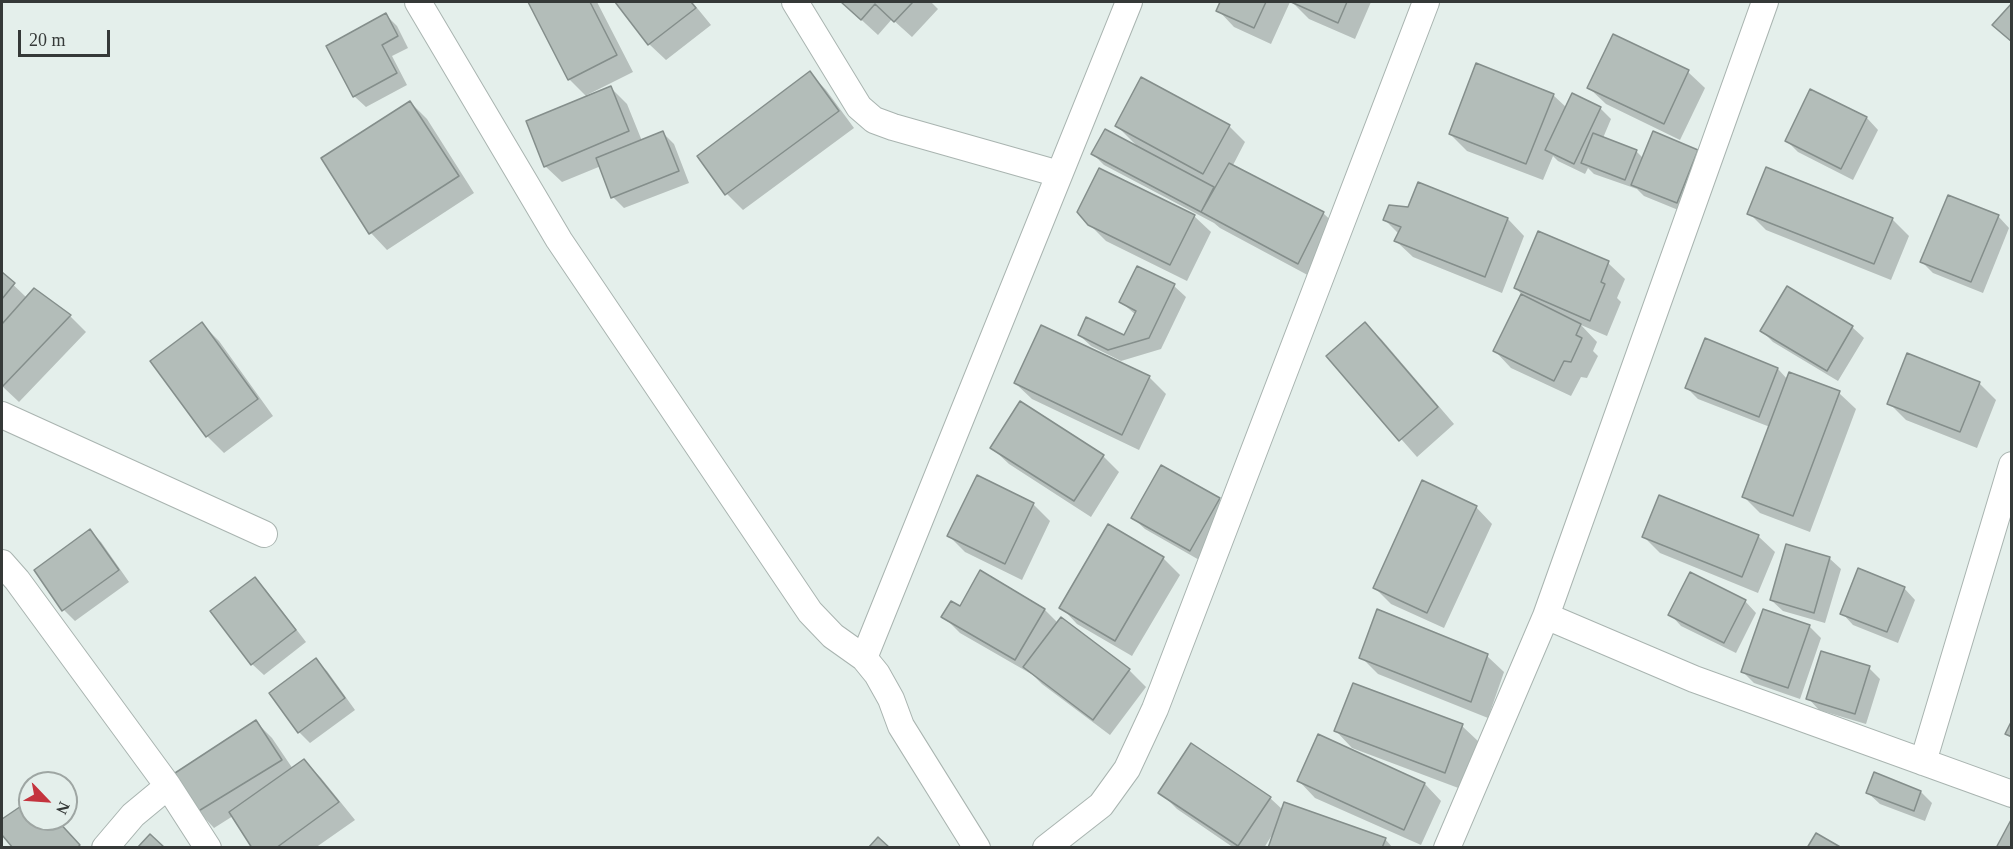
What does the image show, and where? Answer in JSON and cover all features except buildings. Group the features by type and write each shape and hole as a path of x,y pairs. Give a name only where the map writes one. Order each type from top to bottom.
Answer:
{"street":[{"path":"418,2 559,240 810,612 832,636 864,658 877,674 891,699 901,726 977,848"},
{"path":"795,2 859,107 874,120 893,128 1059,174"},
{"path":"864,658 1129,2"},
{"path":"1046,848 1101,805 1127,769 1155,709 1426,2"},
{"path":"1447,848 1546,616 1765,2"},
{"path":"2,415 264,534"},
{"path":"1923,762 2012,465"},
{"path":"2,562 168,786 208,848"},
{"path":"1546,616 1694,679 2012,794"},
{"path":"105,848 133,815 168,786"}]}
